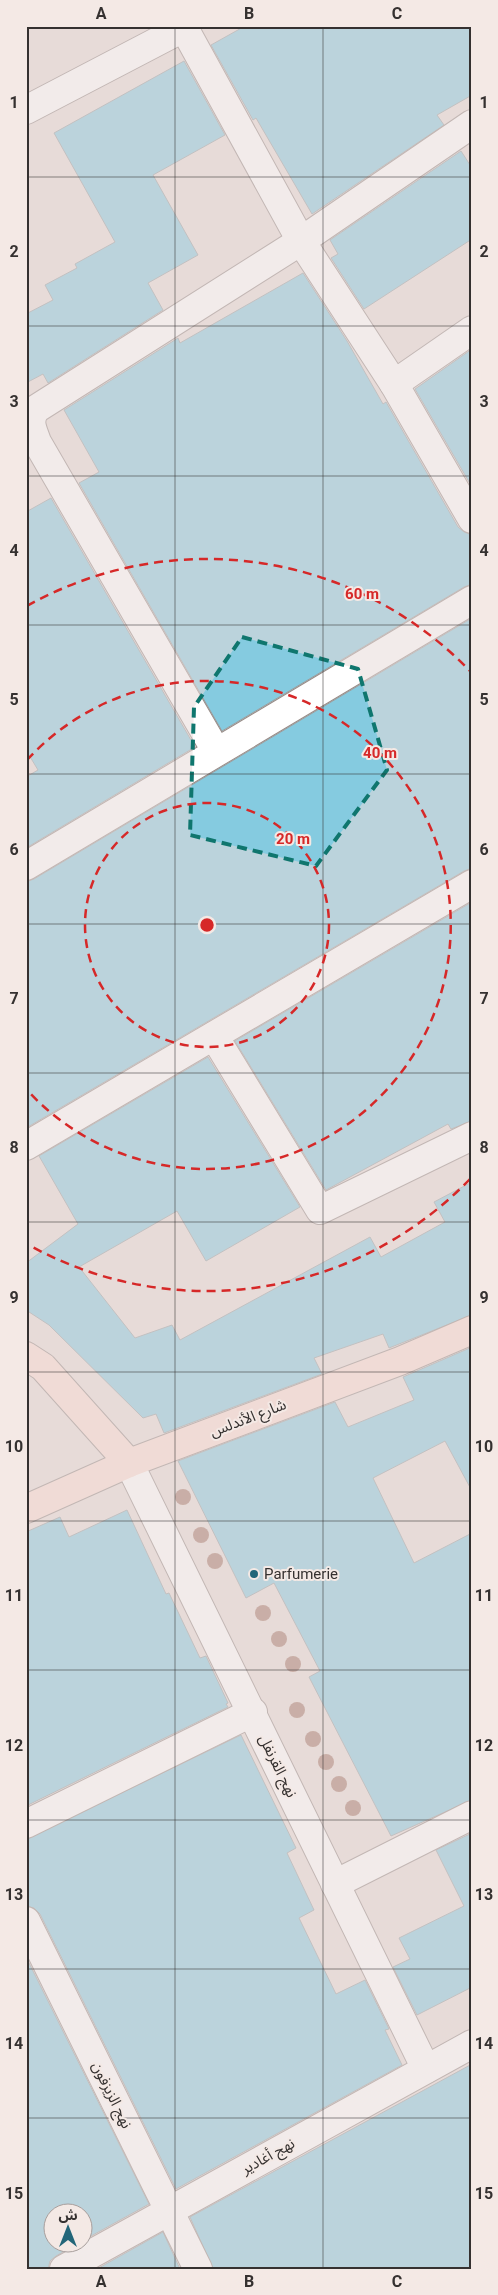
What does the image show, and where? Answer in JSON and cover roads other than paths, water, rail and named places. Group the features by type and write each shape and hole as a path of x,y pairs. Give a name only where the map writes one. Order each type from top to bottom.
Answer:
{"street":[{"path":"26,110 184,27 301,241 394,384 472,519"},
{"path":"216,751 32,446 30,422 36,409 301,241 472,124"},
{"path":"394,384 472,330"},
{"path":"26,866 472,600"},
{"path":"26,1146 472,884"},
{"path":"214,1036 320,1210 472,1136"},
{"name":"شارع الأندلس","path":"26,1509 129,1463 400,1361 472,1330"},
{"path":"26,1356 43,1367 129,1463"},
{"name":"نهج القرنفل","path":"129,1463 253,1712 426,2069"},
{"path":"26,1824 253,1712"},
{"path":"335,1884 472,1816"},
{"name":"نهج الزيزفون","path":"26,1920 198,2269"},
{"name":"نهج أغادير","path":"66,2268 472,2044"}],"place":[{"name":"Parfumerie","path":"254,1574"}]}
